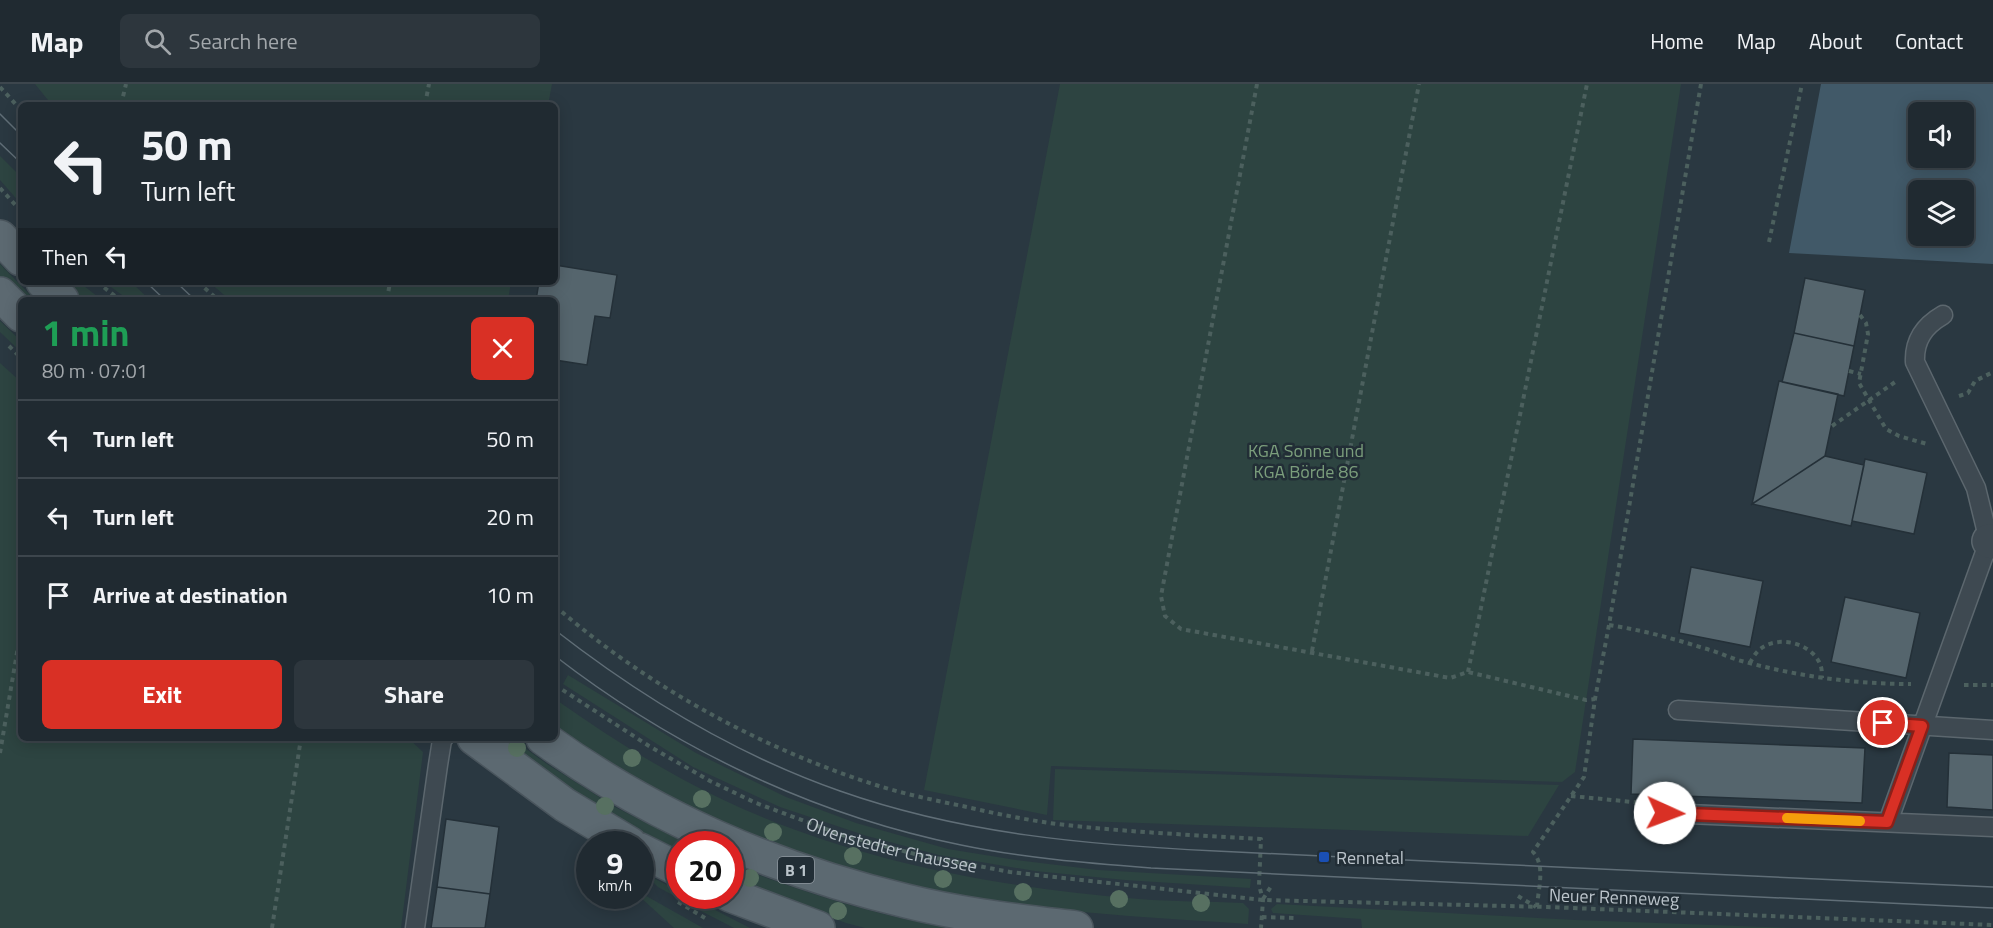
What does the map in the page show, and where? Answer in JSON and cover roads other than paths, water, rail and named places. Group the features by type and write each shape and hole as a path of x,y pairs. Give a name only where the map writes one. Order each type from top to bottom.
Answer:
{"main road":[{"path":"0,237 18,256"},
{"path":"47,285 59,297"},
{"path":"0,294 18,312"},
{"path":"478,741 565,805 608,831"},
{"name":"B 1","path":"548,741 656,808 745,850 791,868 836,883 918,904 1076,928"},
{"path":"654,864 666,875"},
{"path":"744,900 818,928"}],"lane":[{"path":"1887,822 1991,541 1977,488 1916,366 1915,352 1918,339 1932,321 1943,315"},
{"path":"1678,710 1993,730"},
{"path":"415,928 442,741"},
{"path":"1665,813 1993,827"}],"water":[{"path":"1821,84 1993,84 1993,264 1789,253"}],"tram line":[{"path":"0,114 18,132"},
{"path":"0,143 18,160"},
{"path":"149,285 162,297"},
{"path":"179,285 192,297"},
{"path":"558,632 656,701 727,742 764,760 840,791 886,806 979,827 1073,841 1168,848 1993,887"},
{"path":"558,658 648,720 747,774 852,816 906,832 984,850 1055,860 1151,868 1993,908"}],"place":[{"name":"Rennetal","path":"1324,857"}],"park label":[{"name":"KGA Sonne und KGA Börde 86","path":"1306,460"}]}
